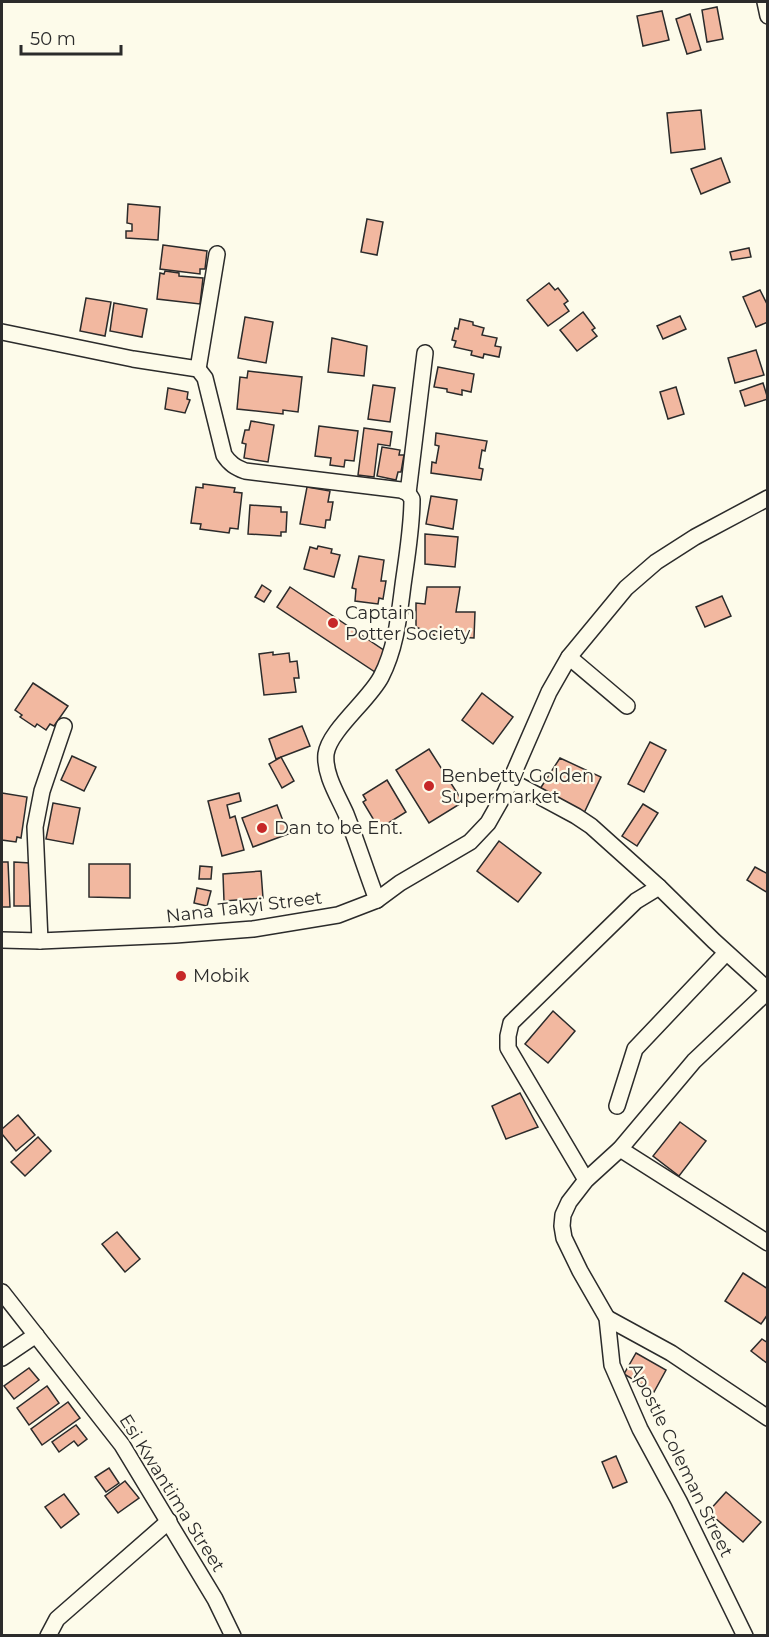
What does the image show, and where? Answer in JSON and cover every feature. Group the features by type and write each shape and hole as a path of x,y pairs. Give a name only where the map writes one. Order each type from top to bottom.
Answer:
{"street":[{"path":"765,2 768,16"},
{"path":"198,369 217,254"},
{"path":"2,332 133,359 198,369 205,378 224,455 237,468 245,471 401,490 408,493 412,499 409,542 392,654 380,679 328,745 326,755 330,777 376,900"},
{"path":"408,493 425,353"},
{"name":"Nana Takyi Street","path":"2,940 175,935 253,929 338,915 376,900 400,883 470,842 488,823 511,781 549,692 569,657 626,588 656,562 695,537 768,498"},
{"path":"569,657 627,706"},
{"path":"40,940 35,827 42,791 64,726"},
{"path":"511,781 591,826 768,990"},
{"path":"586,1180 508,1047 511,1023 636,902 658,887"},
{"path":"617,1106 635,1048 726,953"},
{"name":"Apostle Coleman Street","path":"745,1635 679,1501 640,1429 612,1365 607,1318 580,1271 564,1238 562,1226 563,1215 569,1202 586,1180 620,1149 694,1061 768,990"},
{"path":"620,1149 768,1243"},
{"name":"Esi Kwantima Street","path":"2,1292 122,1444 170,1521 233,1635"},
{"path":"607,1318 670,1353 768,1418"},
{"path":"2,1358 36,1335"},
{"path":"48,1635 57,1619 170,1521"}],"building":[{"path":"717,7 723,39 707,42 702,10"},
{"path":"662,11 669,40 643,46 637,16"},
{"path":"690,14 701,50 687,54 676,19"},
{"path":"701,110 705,149 671,153 667,113"},
{"path":"721,158 730,182 701,194 691,169"},
{"path":"128,204 160,207 158,240 126,238 126,231 132,231 132,224 127,223"},
{"path":"367,219 383,222 377,255 361,252"},
{"path":"163,245 207,251 205,269 200,269 200,274 160,269"},
{"path":"749,248 751,257 732,260 730,252"},
{"path":"165,271 179,273 179,276 203,278 200,304 157,299 160,273 164,274"},
{"path":"549,283 555,290 558,288 568,301 564,304 569,311 548,326 527,300"},
{"path":"760,290 768,306 768,322 756,327 743,297"},
{"path":"86,298 111,302 105,336 80,331"},
{"path":"114,303 147,309 142,337 110,331"},
{"path":"583,312 595,328 592,330 597,336 577,351 560,330"},
{"path":"680,316 686,329 663,339 657,326"},
{"path":"245,317 273,322 266,363 238,358"},
{"path":"460,319 484,328 482,335 497,338 495,346 501,347 499,357 484,354 483,358 471,355 472,351 454,347 456,341 452,340"},
{"path":"332,338 367,346 364,376 328,372"},
{"path":"756,350 764,375 735,383 728,358"},
{"path":"438,367 474,374 471,392 462,390 462,395 434,387"},
{"path":"248,371 302,377 298,412 283,410 283,414 237,409 240,377 247,378"},
{"path":"763,383 768,399 745,406 740,391"},
{"path":"373,385 395,388 390,422 368,419"},
{"path":"676,387 684,414 668,419 660,392"},
{"path":"168,388 188,392 187,399 190,400 185,413 165,409"},
{"path":"251,421 274,425 268,462 244,458 246,444 242,443 245,430 249,430"},
{"path":"319,426 358,431 354,461 345,460 344,467 330,465 331,458 315,456"},
{"path":"364,428 392,432 390,446 378,444 374,477 358,475"},
{"path":"436,433 487,441 485,451 482,450 479,468 483,469 481,480 431,473 432,462 436,463 439,446 435,445"},
{"path":"382,447 400,450 399,455 404,455 401,472 398,472 396,480 377,476"},
{"path":"203,484 235,488 234,492 242,493 238,529 230,528 229,533 200,529 201,524 191,523 196,487 203,488"},
{"path":"307,487 330,491 328,502 333,502 330,520 326,520 325,528 300,524"},
{"path":"431,496 457,500 453,529 426,524"},
{"path":"250,505 281,507 281,512 287,512 286,532 281,532 281,536 248,534"},
{"path":"425,534 458,537 455,567 425,564"},
{"path":"318,546 332,549 331,553 340,555 334,577 304,569 310,547 317,549"},
{"path":"359,556 384,560 381,581 386,581 383,599 379,598 378,604 355,601 356,589 352,588"},
{"path":"262,585 271,591 264,602 255,597"},
{"path":"290,587 388,653 375,672 277,607"},
{"path":"427,587 460,587 456,612 475,612 474,638 436,636 416,627 416,603 425,604"},
{"path":"722,596 731,616 705,627 696,607"},
{"path":"273,652 273,655 289,653 290,662 297,661 299,678 294,678 296,692 264,695 259,654"},
{"path":"33,683 68,706 54,726 50,724 46,730 37,724 35,727 20,717 22,715 15,710"},
{"path":"482,693 513,717 493,744 462,720"},
{"path":"302,726 310,746 276,759 269,739"},
{"path":"650,742 666,750 644,792 628,784"},
{"name":"Benbetty Golden Supermarket","path":"429,749 463,802 429,823 396,770"},
{"path":"72,756 96,767 84,791 61,780"},
{"path":"281,757 294,781 282,788 269,764"},
{"path":"560,758 601,777 584,813 538,792"},
{"path":"387,780 406,812 382,827 378,820 375,822 363,802 366,800 363,795"},
{"path":"2,793 27,797 21,838 17,837 16,842 2,840"},
{"path":"239,793 241,801 227,805 230,818 235,816 244,850 222,856 208,801"},
{"path":"53,803 80,808 73,844 46,839"},
{"path":"643,804 658,813 637,846 622,836"},
{"path":"277,805 288,834 253,847 242,818"},
{"path":"499,841 541,873 518,902 477,871"},
{"path":"2,862 8,862 10,907 2,907"},
{"path":"14,862 30,863 30,906 14,906"},
{"path":"89,864 130,864 130,898 89,897"},
{"path":"200,866 212,867 211,879 199,879"},
{"path":"755,867 768,874 768,893 747,880"},
{"path":"261,871 263,898 224,901 223,874"},
{"path":"197,888 211,891 207,906 194,903"},
{"path":"553,1011 575,1031 548,1063 525,1044"},
{"path":"520,1093 538,1127 506,1139 492,1106"},
{"path":"18,1115 35,1135 16,1151 2,1134 2,1129"},
{"path":"680,1122 706,1141 679,1176 653,1156"},
{"path":"38,1137 51,1151 25,1176 11,1162"},
{"path":"117,1232 140,1259 125,1272 102,1244"},
{"path":"743,1273 768,1289 768,1314 761,1324 725,1301"},
{"path":"762,1339 768,1343 768,1364 751,1351"},
{"path":"636,1353 666,1370 654,1392 624,1374"},
{"path":"29,1368 39,1380 14,1399 4,1386"},
{"path":"47,1386 59,1403 29,1425 17,1408"},
{"path":"68,1402 80,1418 42,1445 31,1429"},
{"path":"76,1425 87,1439 78,1446 74,1441 59,1452 52,1442"},
{"path":"616,1456 627,1482 613,1488 602,1462"},
{"path":"109,1468 119,1483 106,1492 95,1477"},
{"path":"125,1481 139,1498 118,1513 105,1496"},
{"path":"726,1492 761,1522 743,1542 708,1512"},
{"path":"64,1494 79,1514 61,1528 45,1507"}],"place":[{"name":"Captain Potter Society","path":"333,623"},
{"name":"Benbetty Golden Supermarket","path":"429,786"},
{"name":"Dan to be Ent.","path":"262,828"},
{"name":"Mobik","path":"181,976"}]}
